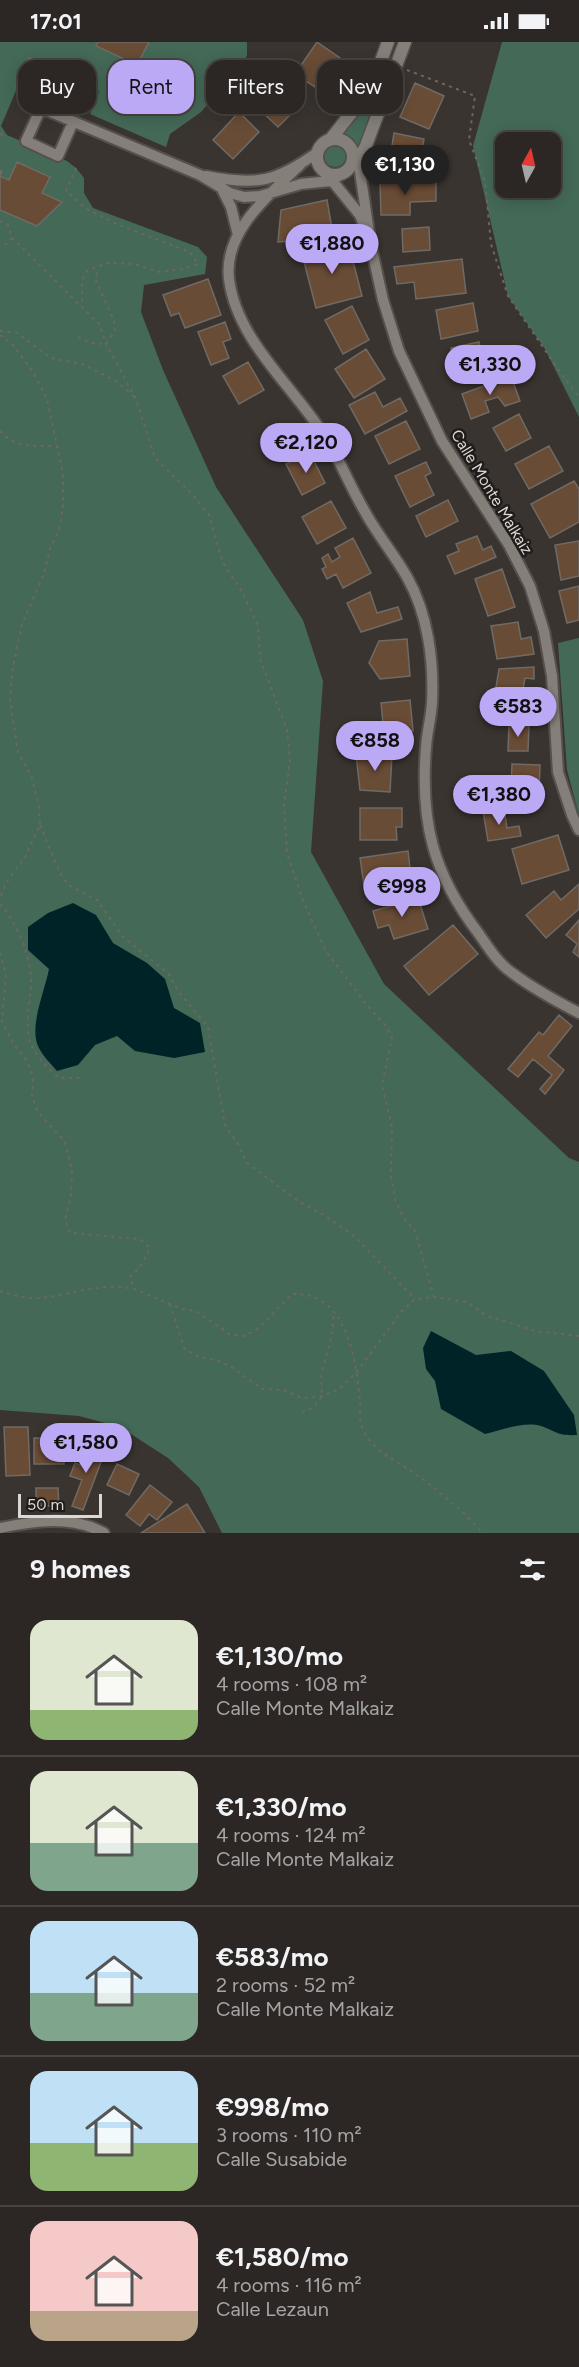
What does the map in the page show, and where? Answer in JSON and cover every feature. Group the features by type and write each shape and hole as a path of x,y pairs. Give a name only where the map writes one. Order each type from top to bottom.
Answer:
{"street":[{"path":"388,42 370,88 330,140 300,165 251,214 238,235 228,264 228,276 236,304 251,337 330,444 364,512 407,578 417,599 431,654 432,704 426,747 427,823 435,855 462,912 509,971 579,1014"},
{"path":"398,60 405,42"},
{"path":"73,122 58,156 26,141 41,108 200,175 222,189 244,197 270,194 285,187 301,184 331,181 365,148 378,114"},
{"path":"330,140 344,141 352,161"},
{"path":"318,152 321,167 330,174 336,175 352,161"},
{"name":"Calle Monte Malkaiz","path":"352,161 382,300 399,351 442,441 509,545 530,586 544,631 552,676 558,772 579,830"},
{"path":"200,175 235,182 250,182 275,177 300,165"},
{"name":"Calle Monte Malkaiz","path":"321,167 360,215 371,246"},
{"path":"222,189 231,207 238,235"},
{"path":"0,1528 58,1520 95,1528 104,1533"}],"path":[{"path":"403,69 475,96 469,140 485,181 491,244 508,296 579,397"},
{"path":"0,134 7,135"},
{"path":"76,168 66,191 87,209 117,224 190,252 198,264 184,269 160,272 134,264 107,263 87,271 82,281 82,308"},
{"path":"0,221 8,225 12,238 100,326 106,344 136,399 155,458 192,494 209,515 223,563 241,591 258,625 260,659 287,730 290,761 284,805 287,853 304,903 326,951 392,1037 382,1085 392,1127 391,1176 395,1200 404,1218 415,1231 435,1297"},
{"path":"0,245 7,244 12,238"},
{"path":"97,268 96,281 114,320 115,331 106,344"},
{"path":"0,333 17,333 51,358 85,365 117,382 136,399"},
{"path":"0,333 12,344 33,372 47,399 63,472 63,507 58,530 50,549 44,574 22,624 10,699 18,752 32,778 39,807 40,825 60,873 68,885 97,900 123,937 169,974 178,991 208,1027 225,1125 238,1144 246,1162 298,1201 353,1235 415,1299"},
{"path":"78,337 90,344 106,344"},
{"path":"0,431 8,440 28,446 57,446"},
{"path":"0,898 6,883 25,857 40,825"},
{"path":"0,904 12,917 30,968 31,988 28,1011 30,1040 41,1062 59,1078 84,1078"},
{"path":"0,954 6,975 2,1021 14,1045 27,1061 33,1077 32,1097 38,1112 65,1142 72,1171 65,1220 70,1233 140,1239 150,1248 140,1268 130,1277 134,1289"},
{"path":"0,1291 19,1297 42,1297 118,1285 196,1311 229,1334 244,1336 259,1328 292,1294 306,1293 326,1303 350,1340 360,1401 361,1424 368,1436 385,1455 420,1476 460,1509 483,1533"},
{"path":"170,1304 184,1348 196,1356 219,1361 233,1368 262,1389 284,1390 302,1398 322,1396 339,1389 356,1373 401,1312 415,1299 435,1297 467,1302 487,1316 535,1331 579,1336"},
{"path":"302,1412 314,1407 322,1396 321,1376 333,1330 333,1311"}],"green space":[{"path":"0,42 247,42 247,56 244,60 206,60 206,106 170,134 166,147 90,114 96,114 96,99 99,91 96,90 96,60 34,60 30,58 29,60 18,60 18,86 1,126 7,135 67,161 76,168 84,178 84,193 93,208 198,247 207,257 205,274 144,285 141,312 163,370 216,487 303,620 323,681 311,852 384,984 569,1158 579,1162 579,1533 222,1533 199,1487 168,1458 120,1427 79,1416 0,1410"},
{"path":"502,42 579,42 579,417 545,349 508,296 473,146"},
{"path":"356,114 370,114 359,148 353,139 343,132"},
{"path":"335,145 343,148 346,156 343,164 335,167 327,164 324,156 327,148"},
{"path":"579,638 579,815 567,770 558,643"}],"water":[{"path":"73,903 96,915 113,943 147,963 165,979 174,1008 200,1023 205,1052 174,1058 135,1051 117,1036 95,1045 78,1065 57,1071 43,1054 36,1040 38,1009 49,969 28,950 28,927 48,913"},
{"path":"431,1331 476,1355 511,1351 544,1371 574,1415 577,1435 561,1434 534,1425 513,1427 485,1434 441,1409 435,1381 426,1369 423,1348"}],"building":[{"path":"98,42 149,42 140,60 126,60 96,46"},
{"path":"317,42 340,58 339,60 317,60 317,88 305,81 305,60"},
{"path":"415,83 444,96 429,129 400,117"},
{"path":"237,114 241,114 259,132 233,159 213,140"},
{"path":"264,114 291,114 278,127"},
{"path":"394,133 424,139 418,170 389,165"},
{"path":"17,162 50,177 42,193 62,202 37,226 0,210 0,176 9,180"},
{"path":"436,181 436,201 410,202 410,215 381,215 380,183"},
{"path":"327,200 332,229 294,231 291,241 278,242 281,210"},
{"path":"429,227 430,250 403,252 402,229"},
{"path":"348,242 362,296 316,308 302,254"},
{"path":"462,259 466,293 416,299 414,282 397,284 394,267"},
{"path":"208,279 221,315 185,328 179,313 171,316 163,295"},
{"path":"473,303 478,331 441,339 436,310"},
{"path":"352,306 369,340 343,354 325,320"},
{"path":"225,322 231,339 223,342 229,358 211,365 198,332"},
{"path":"479,342 486,374 458,380 451,348"},
{"path":"366,349 385,379 354,398 335,369"},
{"path":"248,362 264,390 239,404 223,376"},
{"path":"511,376 520,401 505,406 498,397 485,401 489,412 471,419 462,394"},
{"path":"375,392 383,407 400,398 407,411 365,434 349,405"},
{"path":"519,414 531,438 506,451 493,428"},
{"path":"406,421 420,449 389,464 375,436"},
{"path":"549,446 563,471 529,489 515,464"},
{"path":"310,453 325,483 302,495 286,464"},
{"path":"426,462 431,473 425,476 434,495 410,507 395,476"},
{"path":"574,481 579,489 579,522 550,538 531,504"},
{"path":"448,500 458,521 426,537 416,516"},
{"path":"331,501 346,528 317,544 302,517"},
{"path":"477,536 483,550 491,546 496,557 455,574 447,556 459,551 456,544"},
{"path":"353,538 371,573 343,588 336,574 327,579 322,569 326,567 322,558 328,554 332,562 340,557 335,548"},
{"path":"579,541 579,576 561,580 555,545"},
{"path":"502,569 515,607 488,616 475,579"},
{"path":"579,586 579,620 567,623 559,591"},
{"path":"370,592 377,613 398,607 402,619 361,632 347,603"},
{"path":"518,622 521,639 531,637 534,654 497,659 491,626"},
{"path":"407,639 410,676 380,679 369,663 379,641"},
{"path":"534,667 534,679 525,678 520,705 494,700 499,669"},
{"path":"410,700 413,731 384,734 381,703"},
{"path":"509,725 529,726 528,751 508,751"},
{"path":"356,755 392,755 390,792 360,790"},
{"path":"512,764 540,765 539,794 511,793"},
{"path":"360,808 402,808 402,827 396,827 397,840 360,840"},
{"path":"504,808 507,828 519,826 521,836 488,841 483,811"},
{"path":"558,835 569,870 522,884 512,849"},
{"path":"408,851 412,886 365,892 360,858"},
{"path":"579,884 579,909 546,938 526,915 554,891 561,900"},
{"path":"418,898 428,929 394,939 389,925 378,928 373,911"},
{"path":"579,920 579,957 573,952 577,944 566,935"},
{"path":"453,925 478,954 429,995 404,966"},
{"path":"559,1015 572,1026 548,1056 564,1070 545,1094 540,1089 552,1075 533,1059 518,1077 508,1069 539,1032 543,1035"},
{"path":"4,1427 28,1427 30,1475 6,1476"},
{"path":"34,1438 63,1438 64,1464 34,1464"},
{"path":"77,1444 104,1454 83,1510 72,1506 82,1480 70,1476 75,1463 86,1467 89,1458 74,1453"},
{"path":"117,1464 139,1474 129,1495 107,1485"},
{"path":"150,1485 172,1502 157,1520 149,1514 140,1526 126,1515"},
{"path":"36,1488 58,1488 59,1506 36,1506"},
{"path":"187,1504 205,1533 141,1533"}]}
